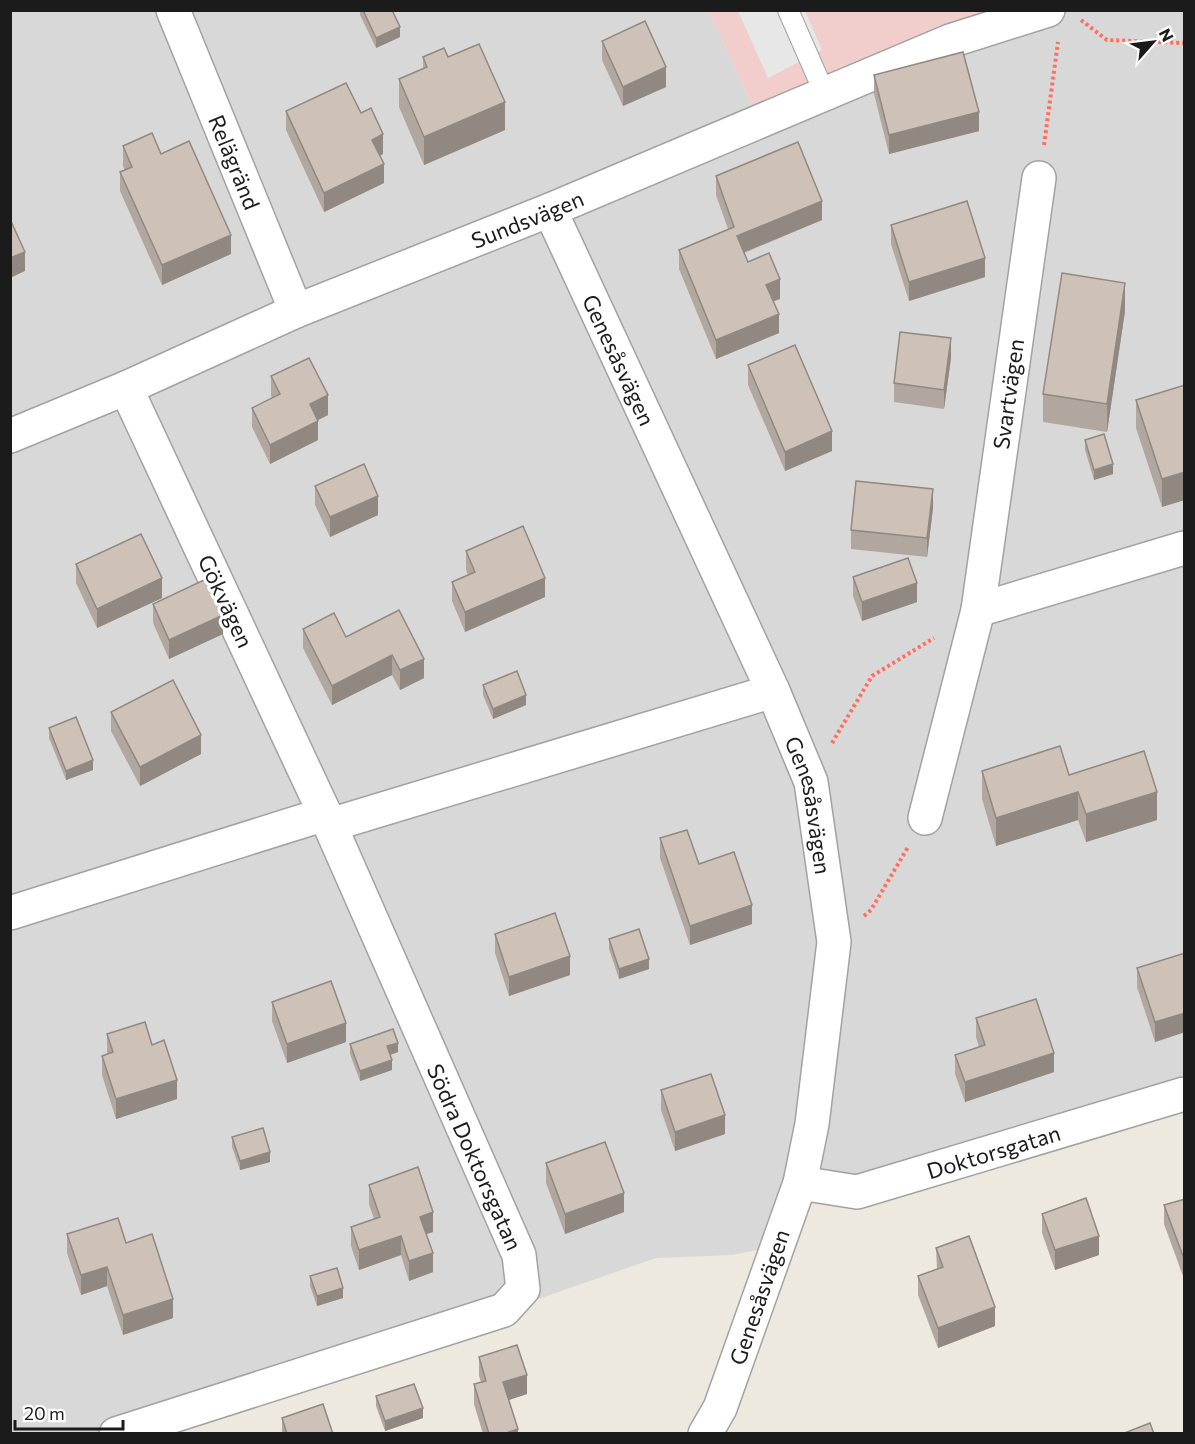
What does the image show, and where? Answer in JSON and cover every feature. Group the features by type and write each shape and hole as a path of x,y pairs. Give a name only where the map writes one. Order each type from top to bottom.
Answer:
{"street":[{"name":"Relägränd","path":"173,10 296,311"},
{"name":"Sundsvägen","path":"10,436 126,388 296,311 550,210 824,92 950,41 1062,20"},
{"name":"Svartvägen","path":"925,818 978,610 1039,178"},
{"name":"Genesåsvägen","path":"550,210 773,691 811,782 834,942 812,1124 800,1183 720,1408 705,1434"},
{"name":"Gökvägen","path":"126,388 327,819"},
{"path":"978,610 1185,548"},
{"path":"10,913 773,691"},
{"name":"Södra Doktorsgatan","path":"116,1434 504,1310 523,1290 519,1256 327,819"},
{"name":"Doktorsgatan","path":"800,1183 857,1192 1185,1094"}],"lane":[{"path":"788,10 824,92"}],"path":[{"path":"1039,178 1062,20 1107,40 1185,43"},
{"path":"811,782 872,676 978,610"},
{"path":"834,942 871,910 925,818"}],"shaded area":[{"path":"10,11 709,11 759,120 1048,11 1184,11 1184,1094 857,1192 800,1183 776,1246 732,1255 656,1258 458,1327 116,1433 11,1433"},
{"path":"709,11 1048,11 759,120"},
{"path":"738,11 805,11 822,50 768,78"}],"building":[{"path":"363,10 392,10 400,27 376,38"},
{"path":"645,21 666,67 623,87 602,41"},
{"path":"479,44 505,102 424,137 399,79 427,67 423,57 444,48 448,57"},
{"path":"963,52 979,112 889,135 874,75"},
{"path":"346,83 361,113 371,108 383,134 372,140 384,164 324,193 286,111"},
{"path":"152,133 161,154 189,141 231,235 162,265 120,172 132,167 123,146"},
{"path":"798,142 822,201 737,236 748,262 769,253 780,279 766,285 779,314 716,340 679,250 734,227 716,176"},
{"path":"967,201 985,258 909,282 891,225"},
{"path":"10,219 25,252 10,258"},
{"path":"1062,273 1125,283 1107,404 1043,394"},
{"path":"900,332 951,338 944,390 894,383"},
{"path":"795,345 832,431 785,452 748,365"},
{"path":"309,358 328,395 310,404 318,421 270,445 252,408 280,394 271,376"},
{"path":"1185,385 1185,472 1162,479 1136,400"},
{"path":"1104,434 1113,464 1094,470 1085,440"},
{"path":"364,464 378,496 330,517 315,486"},
{"path":"856,481 933,489 927,538 851,530"},
{"path":"523,526 545,578 465,612 452,582 475,572 466,551"},
{"path":"141,534 162,578 97,609 76,564"},
{"path":"908,558 917,583 862,602 853,577"},
{"path":"206,579 223,615 169,640 153,604"},
{"path":"399,610 424,659 400,670 392,655 332,686 303,629 334,613 346,637"},
{"path":"517,671 526,695 493,709 483,685"},
{"path":"173,680 201,735 140,767 111,712"},
{"path":"76,717 93,760 66,771 49,728"},
{"path":"1060,746 1069,775 1144,751 1157,792 1086,814 1078,792 996,818 982,771"},
{"path":"687,830 699,864 734,852 752,905 690,926 660,838"},
{"path":"555,913 570,956 509,977 495,934"},
{"path":"639,929 649,959 619,969 609,939"},
{"path":"1185,953 1185,1013 1155,1022 1137,968"},
{"path":"331,981 346,1023 287,1044 272,1002"},
{"path":"1036,999 1054,1053 965,1082 955,1055 985,1045 976,1018"},
{"path":"145,1022 152,1045 164,1040 177,1080 116,1099 102,1056 113,1052 107,1034"},
{"path":"393,1029 398,1043 387,1046 392,1060 360,1071 350,1044"},
{"path":"711,1074 725,1115 675,1132 661,1090"},
{"path":"263,1128 270,1152 240,1161 232,1137"},
{"path":"605,1142 624,1193 565,1214 546,1163"},
{"path":"418,1167 433,1212 420,1217 433,1253 409,1261 401,1236 359,1250 351,1227 380,1217 369,1185"},
{"path":"1086,1198 1099,1236 1055,1250 1042,1214"},
{"path":"1185,1199 1185,1256 1183,1256 1164,1205"},
{"path":"118,1218 126,1243 152,1234 173,1299 123,1315 107,1267 81,1275 67,1234"},
{"path":"969,1236 995,1307 938,1328 918,1276 943,1267 936,1248"},
{"path":"337,1268 343,1288 317,1296 310,1276"},
{"path":"517,1345 527,1375 503,1382 518,1429 503,1434 489,1434 474,1384 486,1381 479,1357"},
{"path":"414,1384 423,1408 385,1421 376,1396"},
{"path":"323,1404 333,1434 287,1434 282,1418"},
{"path":"1150,1423 1154,1434 1122,1434"}]}
